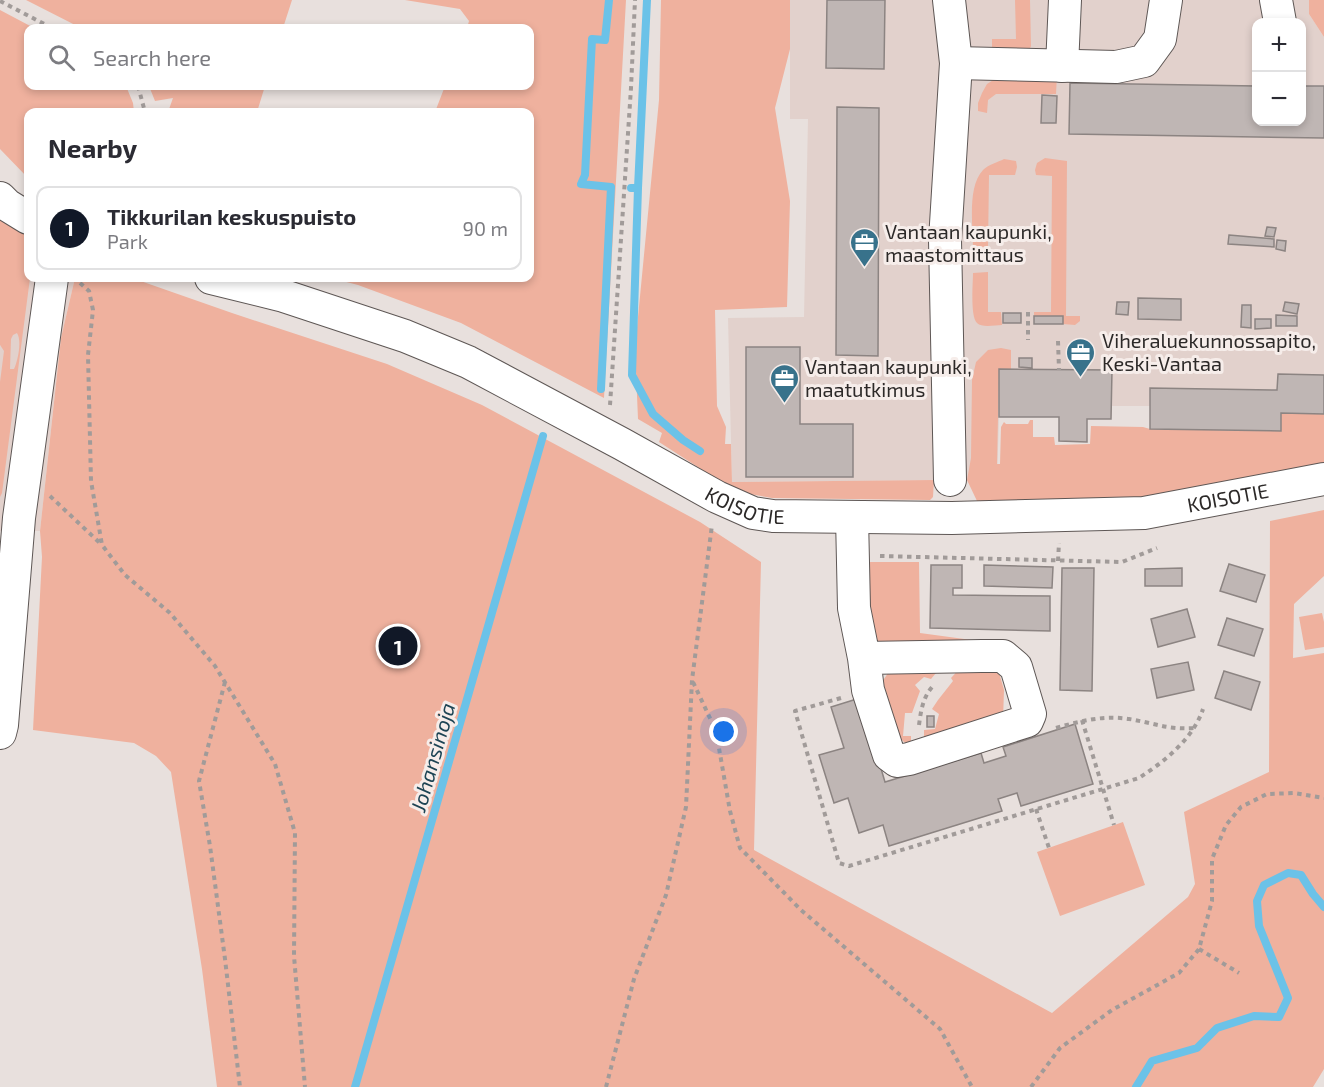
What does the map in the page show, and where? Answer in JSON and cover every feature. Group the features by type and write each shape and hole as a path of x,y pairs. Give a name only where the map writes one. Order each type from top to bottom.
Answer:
{"street":[{"path":"949,0 956,63 945,240 950,480"},
{"path":"1062,66 1065,0"},
{"path":"956,63 1116,67 1144,61 1160,39 1166,0"},
{"path":"1276,0 1279,18"},
{"path":"0,198 24,216"},
{"path":"0,733 3,714 10,518 25,473 51,282"},
{"name":"KOISOTIE","path":"227,282 284,296 405,336 468,362 717,497 753,513 773,516 952,518 1144,513 1324,479"},
{"path":"852,517 854,608 868,690 889,755 897,761 909,759 1027,721 1030,714 1016,667 1004,656 864,658"}],"path":[{"path":"606,435 610,413 635,0"},
{"path":"0,1 44,24"},
{"path":"139,90 144,108"},
{"path":"79,282 89,291 93,310 88,355 91,481 102,544"},
{"path":"1028,312 1028,340"},
{"path":"1058,341 1059,370"},
{"path":"25,473 102,544 125,575 170,613 215,666 275,764 295,833 294,956 305,1087"},
{"path":"606,1087 634,979 666,895 686,807 692,680 717,497"},
{"path":"1058,561 1059,536"},
{"path":"853,555 1122,562 1157,548"},
{"path":"916,756 921,709 927,693 961,656"},
{"path":"692,680 716,731 729,811 740,848 801,910 940,1029 972,1087"},
{"path":"225,682 199,781 210,846 240,1087"},
{"path":"868,690 795,711 840,863 849,866 1139,778 1156,767 1182,743 1194,728 1203,709"},
{"path":"1027,721 1029,736 1095,718 1129,719 1179,729 1194,728"},
{"path":"1082,720 1114,825"},
{"path":"1031,1087 1060,1048 1112,1010 1179,973 1199,949 1212,901 1212,859 1226,825 1241,807 1267,794 1294,793 1324,798"},
{"path":"1036,809 1049,848"},
{"path":"1199,949 1239,973"}],"shaded area":[{"path":"26,0 292,0 284,24 73,24"},
{"path":"405,0 626,0 604,398 461,323 346,282 534,282 534,108 437,108 443,90 534,90 534,24 468,24 469,21 460,9"},
{"path":"661,0 790,0 790,49 775,108 790,201 787,307 715,310 717,406 726,427 725,444 731,444 732,482 934,480 933,497 930,500 772,498 750,494 721,482 659,442 662,433 638,419 635,348 659,100"},
{"path":"790,0 1309,0 1309,14 1324,37 1324,414 1281,414 1281,431 1150,429 1150,406 1112,406 1111,419 1087,419 1087,442 1059,441 1059,417 999,417 997,481 732,482 728,318 804,317 808,119 790,119"},
{"path":"1015,0 1030,0 1031,46 1028,53 992,52 992,39 1016,39"},
{"path":"1309,0 1324,0 1324,37 1309,14"},
{"path":"0,10 26,24 24,24 24,90 128,90 133,103 134,108 24,108 24,174 0,149"},
{"path":"1057,75 1056,94 996,94 988,100 987,113 978,111 978,103 987,84 998,77"},
{"path":"151,90 264,90 258,108 169,108 173,98 155,101"},
{"path":"1045,158 1067,161 1066,316 1080,316 1080,321 1075,325 1063,324 1063,316 1034,316 1034,312 1051,312 1052,176 1036,175 1035,170 1037,163"},
{"path":"1004,159 1016,161 1015,175 989,175 988,247 973,248 972,207 978,177 990,165"},
{"path":"0,217 24,231 24,282 29,282 0,497 0,382 4,351 0,345","holes":["17,333 19,346 14,369 10,369 11,339"]},
{"path":"988,272 988,312 1001,312 1002,325 982,325 975,319 973,273"},
{"path":"27,282 74,282 61,338 40,531 0,531 0,345 4,350"},
{"path":"74,282 143,282 387,364 482,405 700,522 761,562 754,850 1052,1013 1188,897 1195,884 1184,812 1269,772 1270,521 1324,510 1324,576 1294,604 1293,658 1324,653 1324,1069 1313,1087 217,1087 202,969 171,772 156,756 134,743 33,730 42,557 40,531 61,338"},
{"path":"1001,348 1011,350 1011,369 999,369 997,464 1000,464 1001,427 1004,422 1006,424 1028,424 1030,420 1033,420 1033,437 1054,437 1055,445 1090,444 1091,426 1280,431 1281,413 1324,414 1324,463 1278,474 1140,499 1104,503 977,501 967,480 971,458 972,380 976,362 988,350"},
{"path":"870,562 919,562 920,633 979,641 880,645 869,629"},
{"path":"1322,613 1324,647 1305,650 1299,617"},
{"path":"945,662 931,679 924,677 915,685 920,691 912,713 905,713 903,736 911,736 911,744 904,742 897,735 882,687 884,679 890,670"},
{"path":"963,665 998,669 1004,690 1003,720 924,744 924,730 935,729 939,714 932,709 953,681 951,678"},
{"path":"1123,822 1145,885 1060,916 1037,852"}],"building":[{"path":"827,0 885,0 884,69 826,68"},
{"path":"1070,83 1252,86 1252,126 1306,126 1306,86 1324,86 1324,138 1069,134"},
{"path":"1042,95 1057,96 1056,123 1041,123"},
{"path":"837,107 879,108 878,356 836,355"},
{"path":"1267,227 1276,228 1274,237 1265,236"},
{"path":"1229,235 1274,239 1274,247 1228,244"},
{"path":"1277,240 1286,241 1285,251 1276,249"},
{"path":"1138,298 1181,299 1181,320 1138,319"},
{"path":"1117,302 1129,302 1128,315 1116,314"},
{"path":"1285,302 1299,304 1297,314 1283,311"},
{"path":"1242,305 1251,305 1251,328 1241,327"},
{"path":"1003,313 1021,313 1021,323 1003,323"},
{"path":"1276,315 1297,316 1297,326 1276,326"},
{"path":"1034,316 1063,316 1063,324 1034,324"},
{"path":"1255,319 1271,319 1271,328 1255,329"},
{"path":"746,347 800,347 800,424 853,424 853,477 746,477"},
{"path":"1019,358 1032,358 1032,368 1019,367"},
{"path":"999,369 1112,370 1111,419 1087,419 1087,442 1059,441 1059,417 999,417"},
{"path":"1278,374 1324,375 1324,414 1281,413 1281,431 1150,429 1150,388 1277,390"},
{"path":"1229,564 1265,575 1256,602 1220,591"},
{"path":"931,565 962,565 962,588 953,588 953,595 1050,596 1050,631 930,628"},
{"path":"984,565 1053,567 1052,588 984,586"},
{"path":"1062,568 1094,568 1092,691 1060,690"},
{"path":"1182,568 1182,586 1145,586 1145,569"},
{"path":"1187,609 1195,637 1158,647 1151,619"},
{"path":"1227,618 1263,629 1254,656 1218,645"},
{"path":"1188,662 1194,690 1157,698 1151,669"},
{"path":"1224,671 1260,682 1251,710 1215,698"},
{"path":"860,698 885,782 981,753 984,763 1006,756 1003,747 1075,724 1093,784 1021,806 1017,793 998,799 1002,811 889,846 883,825 859,833 848,798 834,803 819,755 844,748 831,707"},
{"path":"927,716 934,716 934,727 927,727"}],"waterway":[{"path":"601,389 611,187 581,184 585,175 592,39 605,40 609,0"},
{"path":"638,188 647,0"},
{"path":"631,188 638,188 632,375 653,414 683,440 700,451"},
{"name":"Johansinoja","path":"355,1087 543,436"},
{"path":"1136,1087 1152,1061 1197,1048 1217,1028 1254,1016 1279,1017 1288,998 1259,926 1257,901 1264,885 1288,873 1301,875 1324,907"}],"place":[{"name":"Vantaan kaupunki, maastomittaus","path":"864,268"},
{"name":"Viheraluekunnossapito, Keski-Vantaa","path":"1081,378"},
{"name":"Vantaan kaupunki, maatutkimus","path":"784,404"},
{"name":"Tikkurilan keskuspuisto","path":"398,646"}]}
